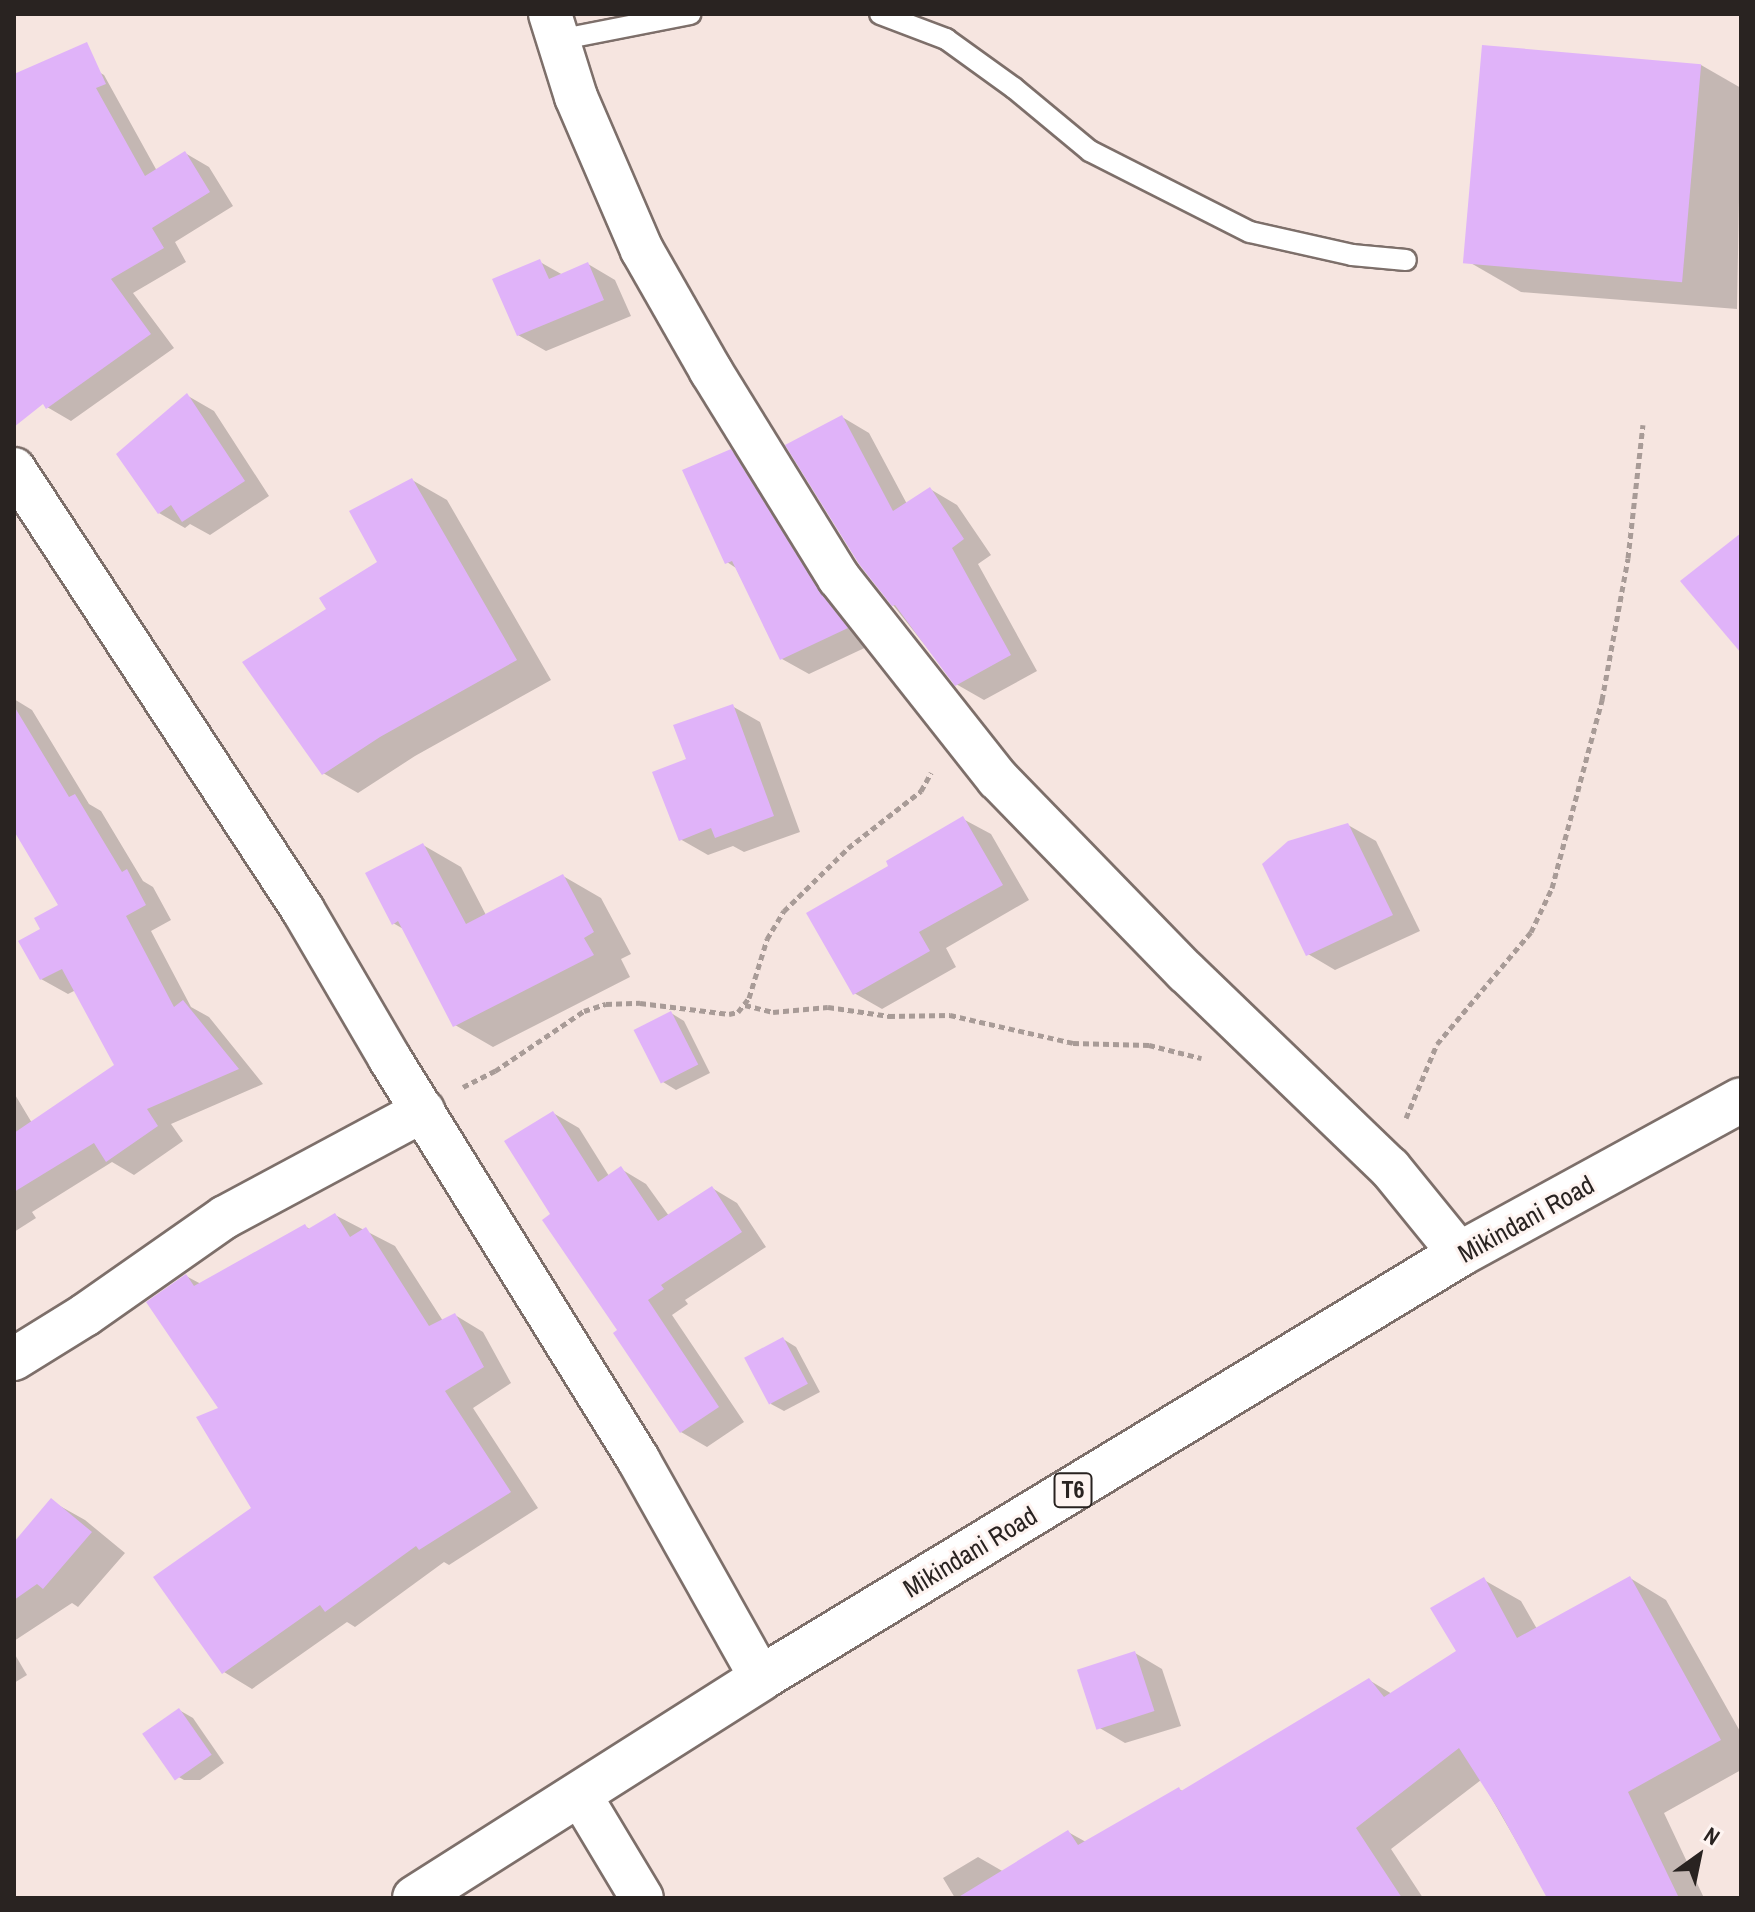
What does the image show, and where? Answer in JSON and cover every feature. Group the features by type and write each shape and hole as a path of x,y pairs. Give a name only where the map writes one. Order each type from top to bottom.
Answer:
{"highway":[{"name":"Mikindani Road","path":"415,1898 761,1678 1460,1254 1737,1112"}],"street":[{"path":"554,27 576,97 642,250 711,371 839,578 998,779 1144,929 1390,1168 1460,1254"},
{"path":"14,469 278,871 638,1459 761,1678"},
{"path":"14,1359 85,1315 225,1217 421,1108"},
{"path":"580,1795 642,1898"}],"lane":[{"path":"554,27 690,14"},
{"path":"880,14 946,39 1014,88 1090,151 1236,226 1250,232 1352,255 1406,260"}],"path":[{"path":"1390,1168 1415,1092 1437,1044 1531,932 1552,888 1602,700 1628,558 1643,425"},
{"path":"421,1108 495,1071 553,1029 606,1004 653,1004 729,1014 745,1005 767,939 784,911 848,848 921,791 952,721"},
{"path":"745,1005 773,1012 828,1007 889,1016 950,1015 1073,1043 1149,1045 1207,1060"}],"building":[{"path":"87,42 106,84 96,88 145,176 185,151 210,192 152,228 164,248 111,279 151,334 46,409 43,404 14,427 14,74"},
{"path":"1482,45 1701,64 1682,282 1463,263"},
{"path":"540,259 549,279 588,262 604,300 517,336 492,279"},
{"path":"187,393 245,481 182,522 171,505 158,514 116,454"},
{"path":"842,415 893,511 930,487 964,539 952,548 1011,655 955,686 895,605 892,606 859,564 785,445"},
{"path":"731,449 819,591 848,628 780,660 732,561 725,564 682,470"},
{"path":"412,478 517,660 380,737 322,775 242,662 326,609 319,598 377,562 349,511"},
{"path":"1741,533 1741,653 1680,581"},
{"path":"733,704 774,816 715,838 711,828 679,841 652,772 686,759 673,725"},
{"path":"14,706 69,797 75,794 122,872 127,869 146,905 126,916 174,1007 183,1000 239,1069 147,1109 158,1126 106,1162 94,1143 14,1192 14,1133 114,1065 62,969 40,980 18,941 40,929 34,918 58,905 14,831"},
{"path":"963,816 1003,885 919,932 930,951 853,995 806,913 888,866 886,861"},
{"path":"1348,823 1393,915 1306,956 1262,864 1288,841"},
{"path":"423,843 466,924 563,874 594,932 584,938 594,955 453,1027 398,921 392,925 365,873"},
{"path":"671,1011 698,1064 661,1084 634,1030"},
{"path":"553,1111 598,1182 621,1166 658,1221 712,1186 742,1232 661,1285 664,1289 648,1300 719,1407 680,1433 613,1333 617,1330 542,1220 550,1214 504,1141"},
{"path":"335,1213 350,1237 366,1227 429,1326 455,1313 484,1367 445,1391 511,1492 419,1550 416,1546 325,1612 320,1605 222,1674 153,1577 251,1508 196,1417 218,1408 146,1302 186,1274 194,1286 305,1224 308,1229"},
{"path":"783,1337 808,1384 769,1404 744,1358"},
{"path":"51,1498 92,1532 43,1589 37,1584 14,1600 14,1542"},
{"path":"1630,1576 1721,1740 1628,1792 1679,1898 1547,1898 1500,1812 1459,1748 1356,1828 1402,1898 957,1898 1068,1830 1078,1845 1179,1787 1181,1791 1369,1678 1384,1697 1456,1651 1430,1608 1484,1577 1517,1638"},
{"path":"1135,1651 1154,1711 1096,1730 1077,1670"},
{"path":"179,1708 212,1755 175,1781 142,1734"}]}
